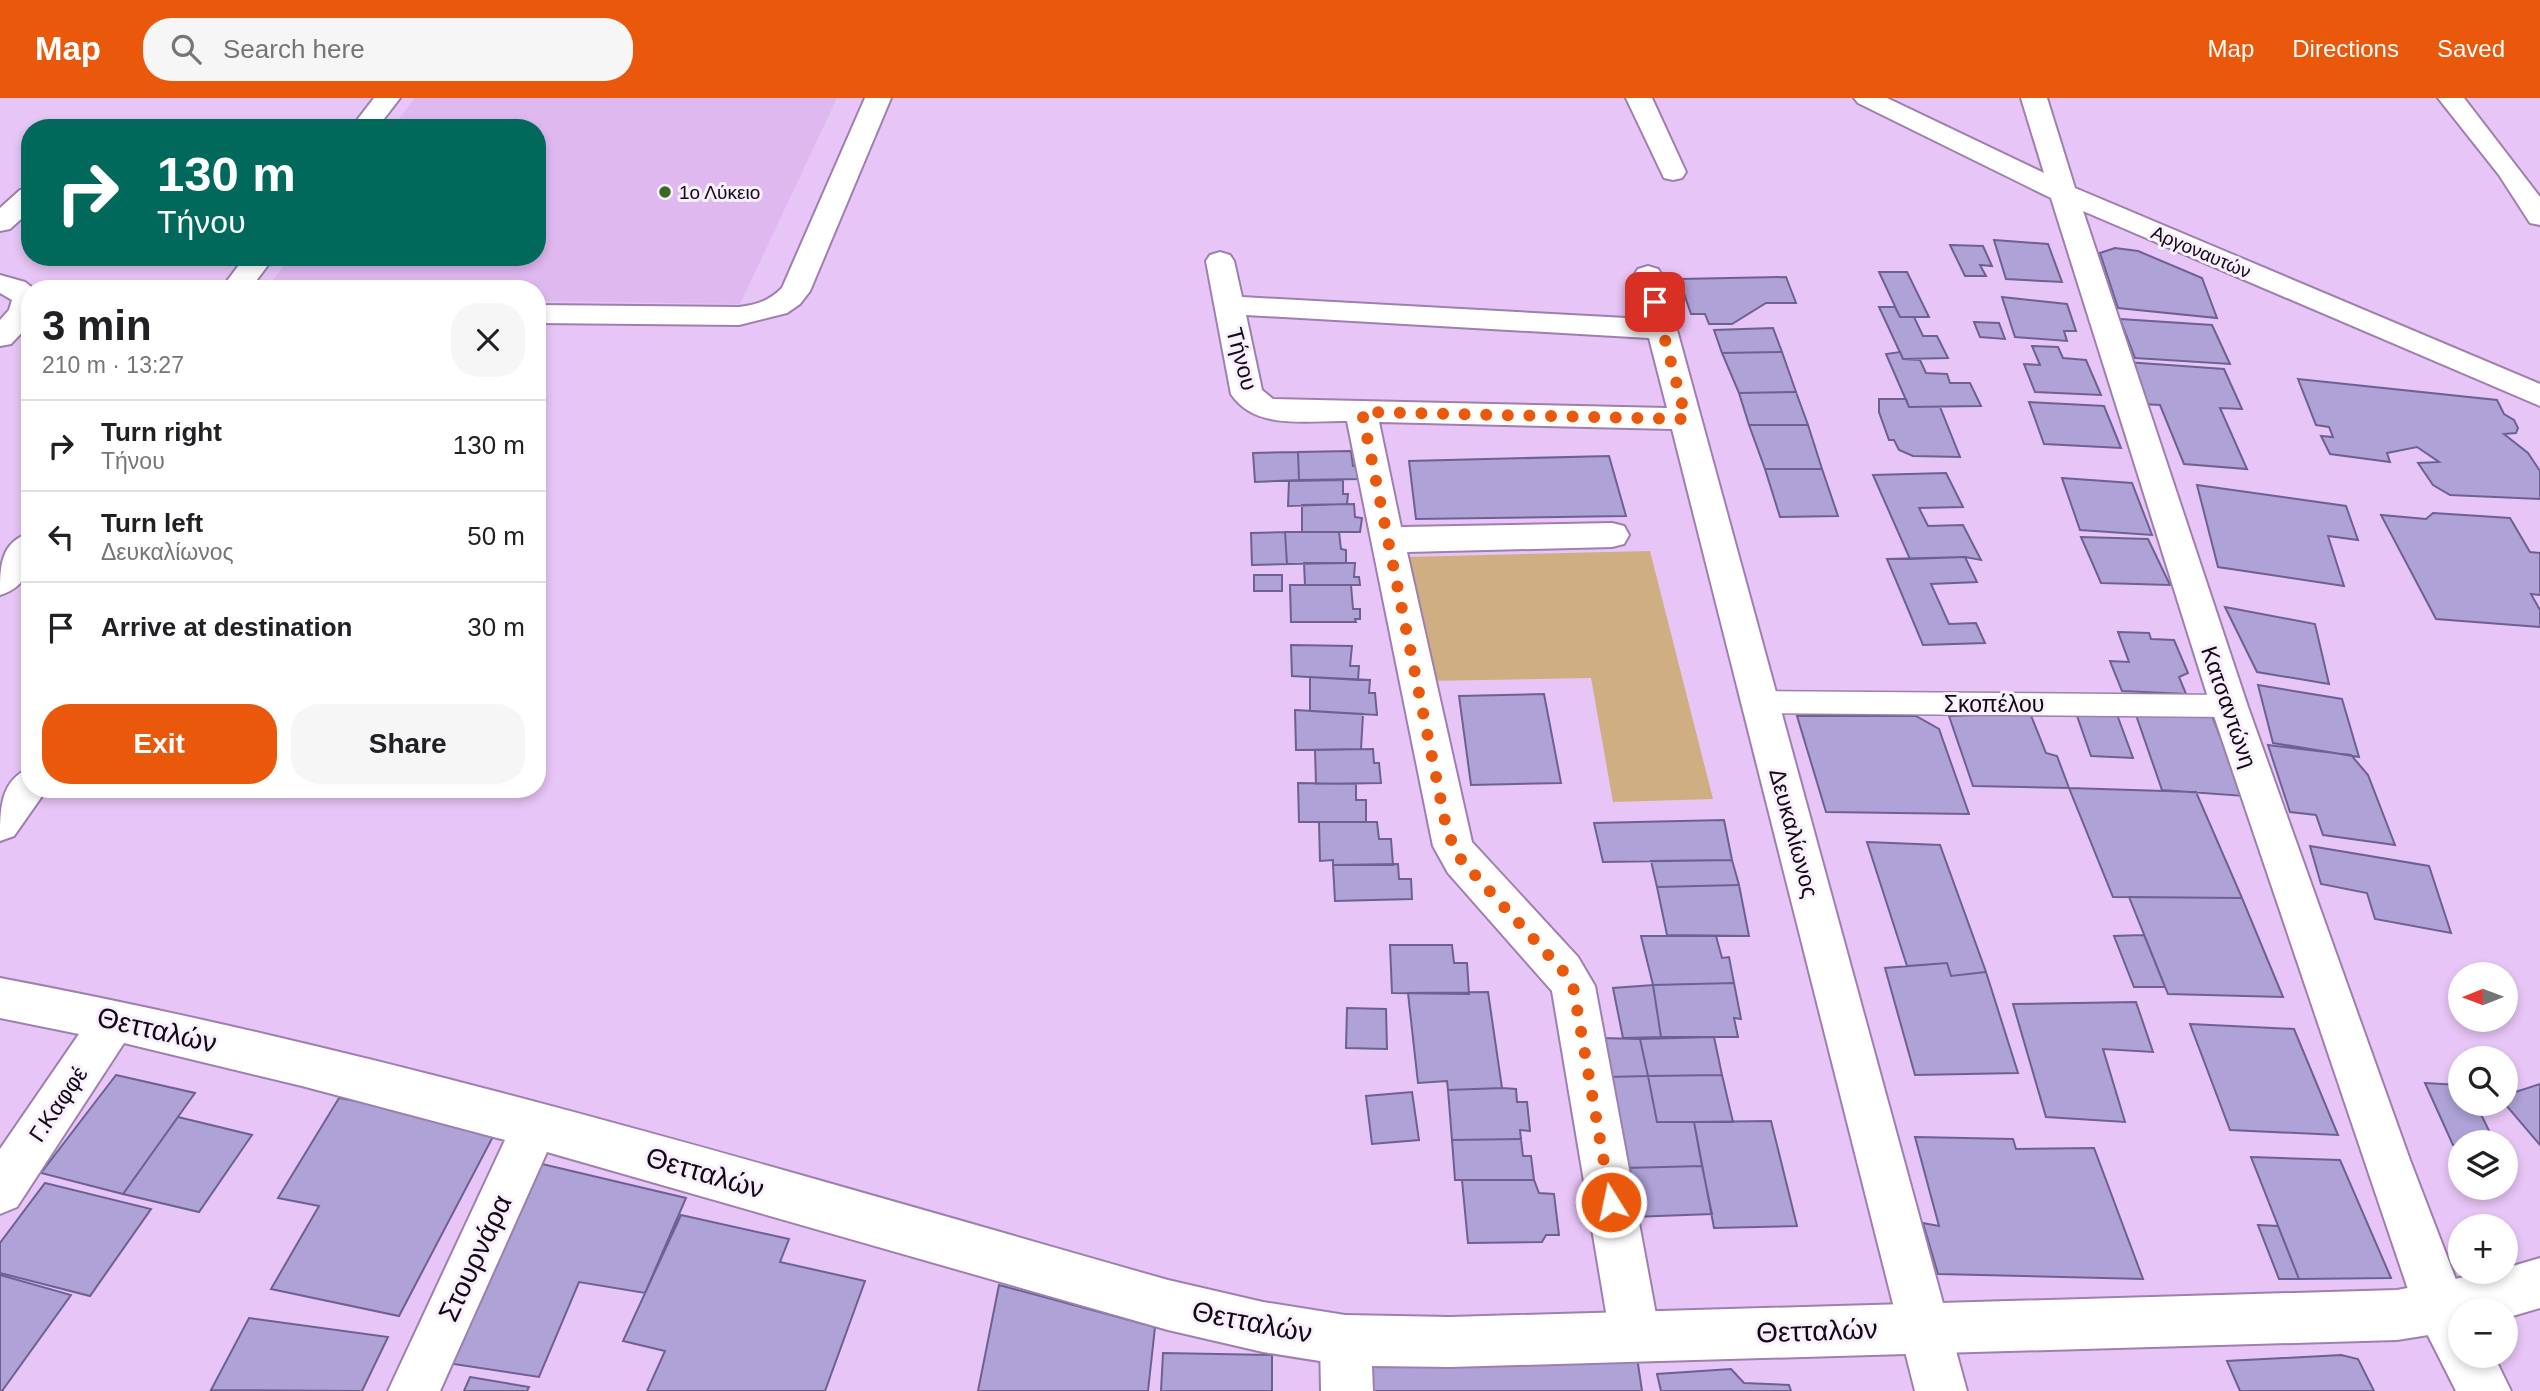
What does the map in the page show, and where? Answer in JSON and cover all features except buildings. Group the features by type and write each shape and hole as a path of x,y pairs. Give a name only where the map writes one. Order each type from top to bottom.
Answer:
{"street":[{"path":"371,119 387,98"},
{"path":"546,314 739,316 765,312 786,303 795,291 878,98"},
{"path":"1639,98 1673,172"},
{"name":"Αργοναυτών","path":"1867,98 2063,193 2540,396"},
{"name":"Κατσαντώνη","path":"2034,98 2115,363 2228,706 2448,1323"},
{"path":"2451,98 2509,171 2540,217"},
{"path":"0,223 21,203"},
{"name":"Τήνου","path":"1220,261 1247,394 1268,409 1686,419"},
{"path":"242,280 253,266"},
{"name":"Δευκαλίωνος","path":"1648,275 1941,1391"},
{"path":"0,284 21,292"},
{"path":"1229,305 1662,329"},
{"path":"0,337 21,316"},
{"path":"1362,412 1453,846 1462,861 1563,971 1573,986 1635,1336"},
{"path":"1387,540 1612,535"},
{"path":"0,582 21,556"},
{"path":"0,824 21,796"},
{"name":"Θετταλών","path":"0,998 115,1019 536,1125 1168,1305 1263,1327 1345,1340 1450,1342 2397,1315 2448,1328"},
{"name":"Γ.Καφφέ","path":"0,1190 115,1019"},
{"name":"Στουρνάρα","path":"414,1391 536,1125"},
{"name":"Θετταλών","path":"2493,1298 2540,1283"},
{"path":"1345,1340 1347,1391"},
{"path":"2472,1368 2485,1391"}],"lane":[{"name":"Σκοπέλου","path":"1760,702 2228,706"}],"shaded area":[{"name":"1ο Λύκειο","path":"415,98 837,98 740,304 546,301 546,280 273,280 284,266 546,266 546,119 399,119"},
{"path":"1650,551 1713,799 1613,802 1591,678 1425,681 1406,557"}],"place":[{"name":"1ο Λύκειο","path":"665,192"}],"route":[{"path":"1611,1202 1573,986 1563,971 1462,861 1453,846 1445,821 1362,412 1686,419 1655,302"}]}
